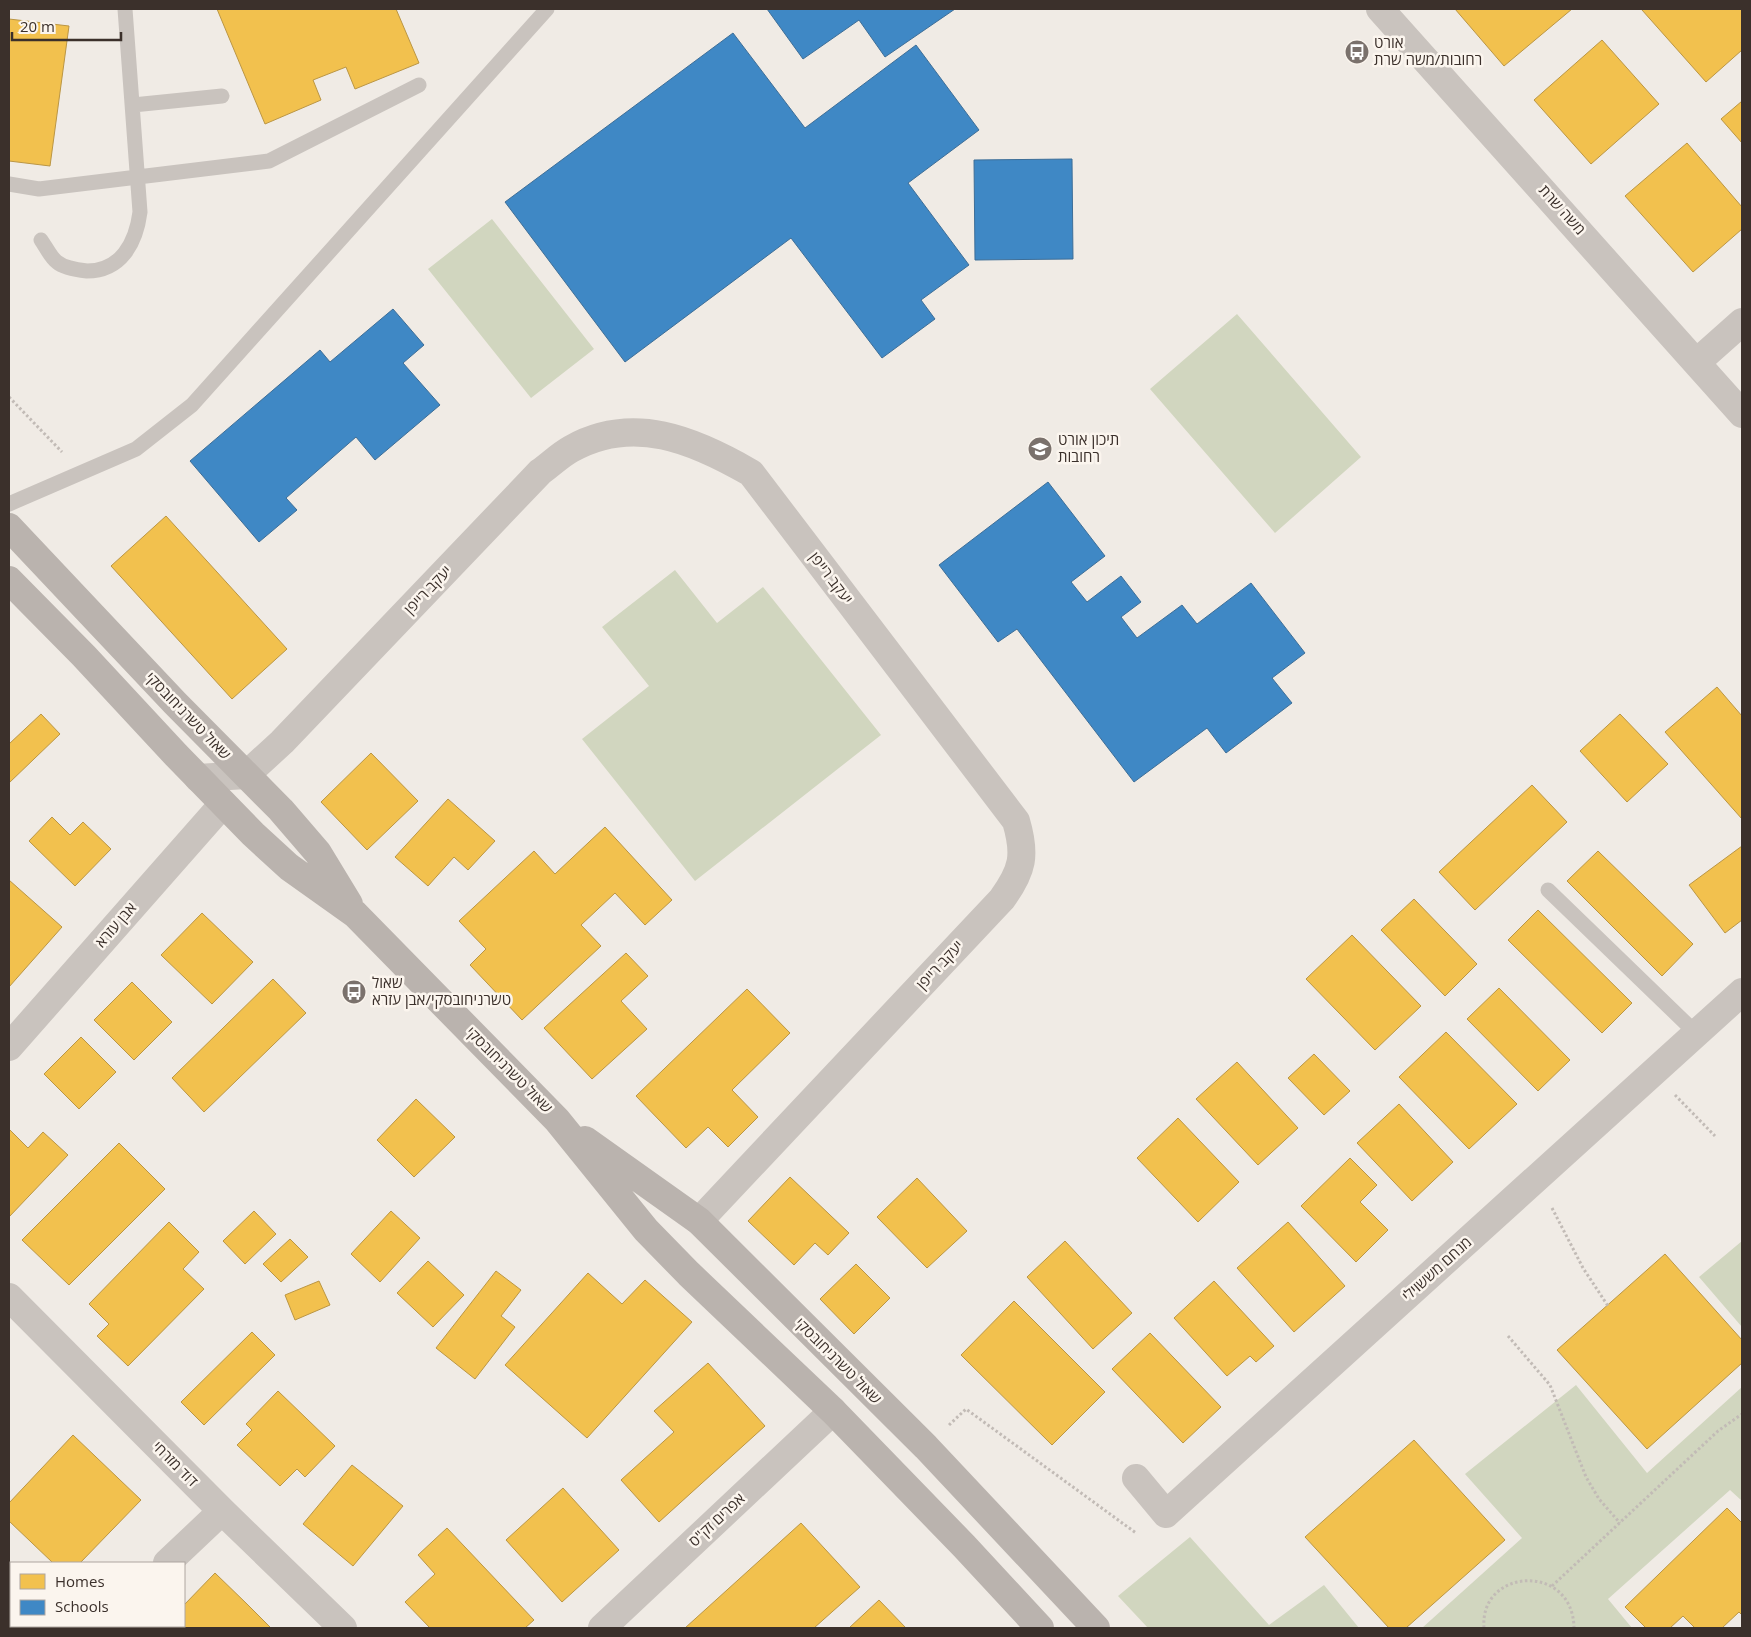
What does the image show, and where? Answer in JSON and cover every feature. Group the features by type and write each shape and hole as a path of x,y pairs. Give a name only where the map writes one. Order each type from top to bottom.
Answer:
{"street":[{"name":"משה שרת","path":"1380,9 1742,414"},
{"path":"1697,362 1742,322"},
{"name":"יעקב רייפן","path":"246,775 282,742 540,472 570,450 597,437 624,432 657,433 714,452 751,473 1016,821 1022,841 1022,858 1016,880 1002,899 699,1221"},
{"name":"שאול טשרניחובסקי","path":"9,527 281,810 318,853 355,914"},
{"name":"שאול טשרניחובסקי","path":"9,580 84,656 223,804 289,867 355,914 557,1120 646,1230 689,1274 833,1411 970,1552 1040,1628"},
{"path":"198,778 246,775"},
{"name":"אבן עזרא","path":"9,1047 223,804"},
{"name":"מנחם מששוילי","path":"1166,1514 1742,992"},
{"name":"שאול טשרניחובסקי","path":"557,1120 699,1221 926,1447 1096,1628"},
{"name":"דוד מזרחי","path":"9,1297 222,1511 343,1628"},
{"name":"אפרים זק\"ס","path":"602,1628 833,1411"},
{"path":"1136,1478 1166,1514"},
{"path":"168,1562 222,1511"}],"lane":[{"path":"41,240 57,262 78,270 99,271 116,263 129,250 138,232 140,212 125,9"},
{"path":"9,504 136,449 192,405 547,9"},
{"path":"9,184 39,188 269,161 419,85"},
{"path":"133,105 222,96"},
{"path":"1548,890 1696,1034"}],"path":[{"path":"9,397 60,452 70,452"},
{"path":"1654,1073 1715,1136"},
{"path":"1537,1178 1583,1268 1608,1306"},
{"path":"1508,1336 1550,1385 1586,1477 1599,1500 1620,1522"},
{"path":"926,1447 966,1410 1142,1537 1166,1514"},
{"path":"1552,1586 1718,1431 1742,1414"},
{"path":"1484,1628 1483,1620 1494,1595 1507,1585 1522,1580 1537,1580 1552,1586 1568,1602 1574,1616 1574,1628"}],"green space":[{"path":"492,219 594,349 531,398 428,269"},
{"path":"1237,314 1361,457 1275,533 1150,389"},
{"path":"675,570 717,623 763,587 881,735 695,881 582,739 649,686 602,627"},
{"path":"1742,1241 1742,1327 1699,1277"},
{"path":"1576,1385 1647,1473 1742,1387 1742,1501 1730,1490 1608,1599 1632,1628 1422,1628 1522,1538 1465,1474"},
{"path":"1190,1537 1269,1625 1324,1585 1359,1628 1148,1628 1118,1596"}],"building: Homes":[{"path":"217,9 396,9 419,63 355,89 346,67 313,80 321,100 265,124"},
{"path":"1455,9 1572,9 1504,66"},
{"path":"1643,9 1742,9 1742,50 1706,82"},
{"path":"9,19 69,26 50,166 9,161"},
{"path":"1602,40 1659,104 1591,164 1534,100"},
{"path":"1742,101 1742,143 1721,119"},
{"path":"1687,143 1742,207 1742,229 1693,272 1625,196"},
{"path":"166,516 287,649 232,699 111,566"},
{"path":"1717,687 1742,716 1742,819 1665,732"},
{"path":"41,714 60,734 9,783 9,744"},
{"path":"1620,714 1668,764 1627,802 1580,751"},
{"path":"371,753 418,801 367,850 321,802"},
{"path":"1532,785 1567,822 1475,910 1439,872"},
{"path":"448,799 495,841 468,870 454,857 428,886 395,857"},
{"path":"52,817 70,835 83,822 111,849 75,886 29,841"},
{"path":"605,827 672,900 645,925 615,893 581,925 601,946 522,1020 470,965 486,949 459,921 534,851 555,874"},
{"path":"1742,846 1742,920 1725,933 1689,885"},
{"path":"1598,851 1693,944 1662,976 1567,881"},
{"path":"9,880 62,927 9,987"},
{"path":"1414,899 1477,964 1445,996 1381,930"},
{"path":"1538,910 1632,1003 1602,1033 1508,940"},
{"path":"202,913 253,962 212,1004 161,955"},
{"path":"1352,935 1421,1006 1375,1050 1306,979"},
{"path":"626,953 648,976 621,1001 647,1029 592,1079 544,1028"},
{"path":"273,979 306,1013 204,1112 172,1078"},
{"path":"132,982 172,1022 134,1060 94,1020"},
{"path":"1499,988 1570,1060 1538,1091 1467,1019"},
{"path":"747,989 790,1033 732,1090 758,1117 728,1147 708,1127 686,1148 636,1096"},
{"path":"1446,1032 1517,1104 1469,1149 1399,1077"},
{"path":"81,1037 116,1072 79,1109 44,1074"},
{"path":"1314,1054 1350,1091 1324,1115 1288,1078"},
{"path":"1237,1062 1298,1128 1258,1165 1196,1099"},
{"path":"416,1099 455,1137 414,1177 377,1140"},
{"path":"1399,1104 1453,1162 1412,1201 1357,1143"},
{"path":"1178,1118 1239,1182 1198,1222 1137,1158"},
{"path":"9,1129 28,1148 43,1132 68,1155 9,1217"},
{"path":"119,1143 165,1189 69,1285 22,1240"},
{"path":"1350,1158 1377,1185 1360,1202 1388,1230 1356,1262 1301,1206"},
{"path":"790,1177 849,1233 828,1255 815,1243 794,1265 748,1221"},
{"path":"917,1178 967,1231 927,1268 877,1217"},
{"path":"254,1211 276,1234 245,1264 223,1241"},
{"path":"391,1211 420,1238 380,1282 351,1254"},
{"path":"169,1222 199,1252 183,1269 204,1289 128,1366 97,1336 109,1324 89,1304"},
{"path":"1288,1222 1345,1286 1294,1332 1237,1268"},
{"path":"290,1239 308,1257 281,1282 263,1264"},
{"path":"1065,1241 1132,1313 1093,1349 1027,1277"},
{"path":"1665,1254 1742,1340 1742,1363 1647,1449 1557,1350"},
{"path":"428,1261 464,1295 433,1327 397,1293"},
{"path":"856,1264 890,1298 854,1334 820,1299"},
{"path":"496,1271 521,1290 501,1316 515,1327 475,1379 436,1348"},
{"path":"588,1273 622,1304 645,1280 692,1322 587,1438 505,1365"},
{"path":"319,1281 330,1305 295,1320 285,1295"},
{"path":"1214,1281 1274,1346 1256,1362 1250,1356 1227,1376 1174,1318"},
{"path":"1014,1301 1105,1392 1052,1445 961,1355"},
{"path":"252,1332 275,1355 204,1425 181,1402"},
{"path":"1150,1333 1221,1407 1183,1443 1112,1369"},
{"path":"708,1363 765,1426 659,1522 621,1480 674,1432 654,1411"},
{"path":"278,1391 335,1446 305,1477 297,1469 280,1486 237,1445 252,1430 246,1424"},
{"path":"73,1435 141,1500 81,1562 52,1562 9,1521 9,1503"},
{"path":"1414,1440 1505,1540 1406,1628 1389,1628 1305,1537"},
{"path":"352,1465 403,1506 353,1566 303,1524"},
{"path":"563,1488 619,1550 562,1602 506,1540"},
{"path":"1727,1508 1742,1523 1742,1615 1739,1612 1722,1628 1695,1628 1683,1616 1670,1628 1646,1628 1625,1607"},
{"path":"801,1523 860,1587 814,1628 685,1628"},
{"path":"447,1528 534,1620 525,1628 430,1628 405,1602 435,1574 418,1555"},
{"path":"215,1573 271,1628 180,1628 185,1627 185,1604"},
{"path":"9,1585 10,1624 9,1625"},
{"path":"879,1600 906,1628 849,1628"}],"building: Schools":[{"path":"767,9 955,9 885,57 859,20 803,59"},
{"path":"733,33 805,128 916,45 979,130 908,183 969,265 921,300 935,319 882,358 791,238 625,362 505,202"},
{"path":"1072,159 1073,259 975,260 974,160"},
{"path":"393,309 424,345 403,363 440,405 375,460 356,437 286,498 297,510 259,542 190,461 320,350 330,362"},
{"path":"1048,482 1105,556 1071,582 1087,602 1121,576 1141,602 1121,617 1137,638 1182,605 1197,624 1251,583 1305,653 1272,678 1292,703 1226,753 1207,728 1134,782 1017,629 998,642 939,565"}],"place":[{"name":"אורט רחובות/משה שרת","path":"1357,52"},
{"name":"תיכון אורט רחובות","path":"1040,449"},
{"name":"שאול טשרניחובסקי/אבן עזרא","path":"354,992"}]}
